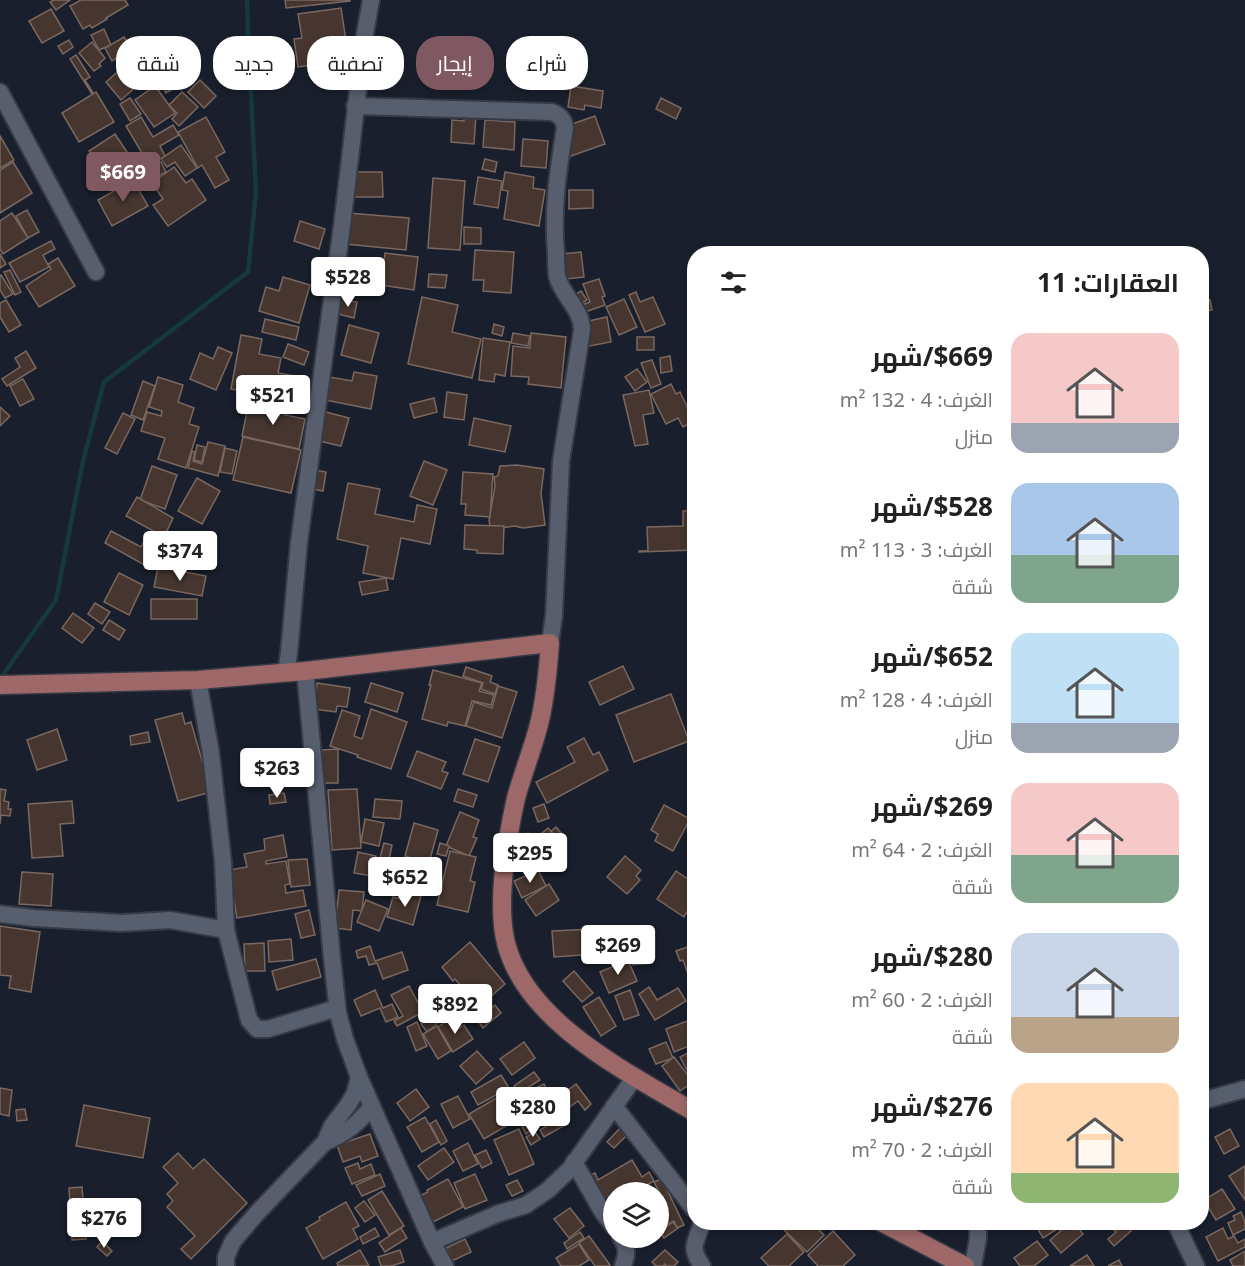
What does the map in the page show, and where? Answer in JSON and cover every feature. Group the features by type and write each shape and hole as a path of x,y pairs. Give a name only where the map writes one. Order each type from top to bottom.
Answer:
{"main road":[{"path":"6,685 198,680 286,673 550,643 547,686 540,721 516,797 503,878 502,918 506,943 527,988 552,1017 617,1067 687,1108"},
{"path":"896,1230 965,1266"}],"street":[{"path":"286,673 299,542 341,238 363,39 371,0"},
{"path":"0,92 96,272"},
{"path":"356,106 552,112 558,114 565,123 556,182 554,231 557,276 582,320 582,330 561,461 554,615 550,643"},
{"path":"305,671 337,1008 359,1077 432,1242 445,1266"},
{"path":"198,680 212,754 223,862 226,930 249,1020 257,1029 268,1029 337,1008"},
{"path":"0,914 99,922 170,920 226,930"},
{"path":"226,1266 226,1257 233,1241 325,1142 332,1126 355,1093 359,1077"},
{"path":"432,1242 525,1205 548,1190 570,1169 635,1077"},
{"path":"1209,1099 1245,1089"},
{"path":"325,1142 338,1138 350,1130 372,1106"},
{"path":"614,1106 687,1200"},
{"path":"574,1162 603,1212"},
{"path":"698,1230 694,1240 694,1254 702,1266"},
{"path":"973,1266 978,1230"},
{"path":"1178,1230 1196,1266"},
{"path":"622,1266 627,1248"}],"building":[{"path":"70,0 56,10 50,2"},
{"path":"81,0 125,0 128,5 92,28 90,25 83,29 70,6"},
{"path":"285,0 350,0 350,1 286,8"},
{"path":"341,8 345,36 307,36 307,66 298,67 295,39 302,38 298,14"},
{"path":"51,9 64,31 42,43 29,21"},
{"path":"104,29 111,45 99,50 91,35"},
{"path":"69,40 73,47 63,54 58,46"},
{"path":"92,42 105,58 99,64 101,66 94,71 79,53"},
{"path":"116,42 116,59 112,61 105,48"},
{"path":"76,55 90,77 85,80 92,94 70,59"},
{"path":"116,73 116,90 132,90 121,100 106,82"},
{"path":"201,81 216,96 204,108 188,92 201,90"},
{"path":"588,89 603,91 601,108 585,105 584,110 568,107 570,90"},
{"path":"149,90 158,90 175,113 154,127 135,100"},
{"path":"96,92 114,122 79,142 62,113"},
{"path":"182,92 198,107 179,126 172,119 177,113 169,105"},
{"path":"130,98 141,114 130,121 120,104"},
{"path":"661,98 681,108 676,119 656,109"},
{"path":"464,113 476,114 474,144 451,142 452,120 464,121"},
{"path":"595,116 605,144 568,157 558,129"},
{"path":"141,117 153,137 173,125 179,135 160,146 165,156 149,165 126,126"},
{"path":"206,117 225,152 216,157 229,180 215,188 202,165 198,168 178,132"},
{"path":"485,120 515,122 514,150 483,147"},
{"path":"115,134 137,167 118,180 109,166 102,170 89,151"},
{"path":"0,136 14,160 0,168"},
{"path":"523,139 548,141 546,168 521,166"},
{"path":"181,145 197,168 185,176 175,162 167,167 161,159"},
{"path":"485,159 497,162 495,172 482,169"},
{"path":"13,162 32,193 0,213 0,170"},
{"path":"161,162 166,172 152,179 147,169"},
{"path":"174,167 186,183 192,179 206,200 168,226 153,205 163,199 152,183"},
{"path":"354,172 382,172 383,197 354,197"},
{"path":"505,172 534,177 533,188 545,190 539,226 504,219 508,191 502,190"},
{"path":"478,177 502,181 498,208 474,204"},
{"path":"433,178 465,181 460,250 428,248"},
{"path":"133,180 148,206 112,226 98,200"},
{"path":"569,190 593,190 593,208 569,209"},
{"path":"27,210 39,232 28,238 16,216"},
{"path":"12,213 28,238 3,254 0,249 0,221"},
{"path":"348,213 409,218 406,250 345,244"},
{"path":"300,221 325,229 319,249 294,241"},
{"path":"464,227 481,228 481,244 464,244"},
{"path":"51,241 55,249 43,255 49,267 20,282 9,263"},
{"path":"475,250 514,252 511,293 483,291 484,280 473,280"},
{"path":"581,252 584,277 565,279 562,254"},
{"path":"385,253 418,257 414,290 381,285"},
{"path":"0,254 6,264 0,268"},
{"path":"58,258 75,286 39,307 26,286 51,269 48,264"},
{"path":"10,270 21,292 15,295 4,272"},
{"path":"429,274 447,275 445,288 428,287"},
{"path":"1,275 13,294 5,298 0,290"},
{"path":"283,277 310,285 299,323 259,311 266,287 279,291"},
{"path":"599,279 605,296 602,297 605,305 574,316 572,309 590,302 583,284"},
{"path":"581,291 587,300 579,305 573,296"},
{"path":"636,292 640,302 653,297 665,324 645,332 629,295"},
{"path":"422,297 458,305 452,332 481,339 472,378 408,364"},
{"path":"341,299 357,302 354,318 338,314"},
{"path":"624,299 637,327 619,335 606,307"},
{"path":"6,300 21,325 9,332 0,317 0,303"},
{"path":"607,317 611,342 584,347 579,323"},
{"path":"265,319 299,327 296,340 262,332"},
{"path":"494,324 504,327 502,336 492,333"},
{"path":"349,325 379,333 371,363 341,355"},
{"path":"513,333 530,336 528,346 511,343"},
{"path":"531,333 566,337 561,388 528,384 529,377 511,376 513,346 530,348"},
{"path":"241,335 262,339 259,354 281,358 278,373 301,377 296,401 231,389"},
{"path":"637,337 654,337 654,350 637,350"},
{"path":"483,338 510,342 505,376 495,374 494,382 479,380"},
{"path":"288,344 309,352 304,365 283,357"},
{"path":"218,347 232,353 216,390 190,379 200,353 213,359"},
{"path":"26,351 36,368 7,386 2,379 20,367 15,358"},
{"path":"670,356 672,371 661,373 660,358"},
{"path":"652,360 661,384 651,388 641,363"},
{"path":"637,369 647,382 635,391 625,377"},
{"path":"354,372 377,376 371,409 325,400 330,377 352,381"},
{"path":"158,377 183,385 178,402 194,408 189,424 199,427 186,468 158,459 165,438 141,431 147,412 161,416 162,411 149,407"},
{"path":"23,379 34,399 20,406 10,386"},
{"path":"143,381 155,386 143,420 131,415"},
{"path":"671,384 676,394 680,392 687,406 687,425 683,427 678,418 666,424 651,394"},
{"path":"649,390 654,413 643,415 648,444 635,446 623,395"},
{"path":"447,392 467,395 464,420 444,417"},
{"path":"434,398 437,412 414,418 410,404"},
{"path":"249,402 286,410 285,415 305,419 299,449 242,436"},
{"path":"0,407 10,416 0,426"},
{"path":"326,412 349,418 341,446 319,441"},
{"path":"123,413 135,419 117,454 105,448"},
{"path":"474,418 511,426 505,452 469,445"},
{"path":"243,437 301,450 291,493 233,480"},
{"path":"208,442 225,446 218,476 188,468 192,451 195,452 193,461 202,464"},
{"path":"197,445 205,447 202,462 194,460"},
{"path":"225,448 237,451 232,474 220,472"},
{"path":"424,461 447,470 433,505 410,496"},
{"path":"517,465 544,469 541,493 545,525 523,528 490,526 494,477 498,476 500,466"},
{"path":"152,466 177,475 165,509 140,500"},
{"path":"315,470 326,472 323,491 312,489"},
{"path":"463,472 493,474 490,517 465,515 466,504 461,504"},
{"path":"197,478 220,491 202,524 178,511"},
{"path":"348,483 380,489 375,514 414,522 417,505 437,509 430,544 401,538 393,579 363,573 368,546 337,539"},
{"path":"137,497 173,518 164,537 126,516"},
{"path":"683,511 687,511 687,550 639,552 648,551 647,527 683,526"},
{"path":"465,525 504,526 503,554 477,553 477,550 464,549"},
{"path":"111,531 141,547 148,534 162,541 148,567 105,543"},
{"path":"187,538 215,547 209,565 181,556"},
{"path":"158,567 206,576 202,596 154,587"},
{"path":"119,573 143,585 129,615 104,602"},
{"path":"386,578 388,590 362,595 359,582"},
{"path":"151,599 197,599 197,619 151,619"},
{"path":"95,603 110,612 102,624 88,614"},
{"path":"73,613 94,628 82,643 62,628"},
{"path":"109,620 125,630 119,640 103,630"},
{"path":"623,666 634,689 600,705 589,682"},
{"path":"466,667 492,676 490,682 498,685 495,694 481,689 483,683 463,676"},
{"path":"433,670 482,683 479,691 494,695 491,705 472,701 465,726 448,722 447,726 422,719"},
{"path":"317,683 350,688 347,707 337,706 336,712 314,709"},
{"path":"371,683 403,693 397,712 365,702"},
{"path":"498,686 517,692 502,738 466,726 474,702 492,708"},
{"path":"671,694 687,736 687,742 634,762 616,715"},
{"path":"371,709 407,722 391,769 330,746 342,710 360,716 354,736 362,739"},
{"path":"182,713 185,724 191,722 211,792 178,801 155,720"},
{"path":"57,729 67,760 37,770 27,740"},
{"path":"148,732 150,742 131,745 130,736"},
{"path":"584,738 593,755 599,752 608,770 547,803 536,782 575,762 567,747"},
{"path":"475,739 500,747 488,782 463,774"},
{"path":"338,749 338,783 322,783 322,750"},
{"path":"417,751 446,762 442,771 448,773 441,789 407,776"},
{"path":"0,789 6,790 4,801 9,802 8,809 11,809 10,816 1,815 0,824"},
{"path":"357,789 361,848 332,850 328,790"},
{"path":"458,789 477,795 473,807 454,801"},
{"path":"284,793 286,802 270,804 269,795"},
{"path":"375,799 402,801 400,819 373,817"},
{"path":"72,801 74,823 60,824 63,856 32,858 28,804"},
{"path":"544,804 549,818 538,822 533,808"},
{"path":"664,805 687,817 687,825 673,851 655,841 658,834 651,830"},
{"path":"460,812 479,820 473,837 477,838 469,856 446,846"},
{"path":"365,819 384,823 379,846 361,842"},
{"path":"414,823 438,830 429,863 405,856"},
{"path":"556,827 566,839 562,843 551,831"},
{"path":"548,828 560,842 530,867 513,846 528,833 534,840"},
{"path":"283,835 287,857 266,861 266,864 286,861 290,884 285,885 286,893 303,890 306,906 237,918 229,870 247,867 244,854 265,850 264,839"},
{"path":"384,843 392,845 389,860 380,858"},
{"path":"440,843 449,846 446,856 437,854"},
{"path":"450,851 476,857 470,881 475,882 468,912 437,905"},
{"path":"358,852 376,856 372,876 354,873"},
{"path":"625,856 641,870 636,876 640,880 627,894 607,877"},
{"path":"307,859 310,885 291,887 288,860"},
{"path":"538,870 546,886 522,898 514,881"},
{"path":"676,871 687,878 687,912 684,917 657,899"},
{"path":"22,872 53,874 51,906 19,904"},
{"path":"549,884 559,900 536,916 525,900"},
{"path":"339,890 364,892 362,911 353,910 351,930 335,928"},
{"path":"406,892 421,896 413,925 387,917 393,897 404,900"},
{"path":"366,900 388,909 379,931 357,922"},
{"path":"309,910 315,935 301,938 295,914"},
{"path":"0,926 40,932 31,992 9,988 11,976 0,975"},
{"path":"594,929 596,954 554,957 552,931"},
{"path":"649,930 652,963 633,965 632,956 602,957 600,934"},
{"path":"291,939 293,960 269,962 268,941"},
{"path":"470,942 505,984 479,1007 442,967"},
{"path":"264,943 265,971 245,971 244,944"},
{"path":"370,946 375,961 402,952 408,970 383,979 377,963 369,965 366,956 358,958 356,951"},
{"path":"687,947 687,971 683,960 680,961 676,951"},
{"path":"316,959 321,977 277,990 272,971"},
{"path":"628,960 637,981 609,993 600,972"},
{"path":"574,971 593,993 582,1002 563,981"},
{"path":"409,986 423,1012 397,1026 394,1021 403,1016 391,995"},
{"path":"649,987 657,1000 678,988 686,1001 655,1020 639,994"},
{"path":"375,990 383,1008 392,1004 398,1017 386,1022 380,1008 361,1016 354,1000"},
{"path":"630,990 639,1015 624,1020 615,996"},
{"path":"451,991 461,1010 451,1015 442,996"},
{"path":"599,997 616,1026 601,1036 583,1007"},
{"path":"495,1005 501,1013 483,1028 477,1020"},
{"path":"431,1017 437,1024 427,1032 421,1024"},
{"path":"451,1018 458,1029 464,1025 473,1039 453,1052 438,1027"},
{"path":"687,1021 687,1047 674,1052 666,1029"},
{"path":"417,1022 427,1046 416,1051 407,1027"},
{"path":"437,1026 451,1051 438,1059 423,1034"},
{"path":"524,1042 535,1058 512,1075 500,1059"},
{"path":"666,1042 673,1058 656,1064 649,1049"},
{"path":"477,1051 493,1069 476,1084 460,1066"},
{"path":"687,1054 687,1070 680,1057"},
{"path":"674,1057 687,1074 687,1086 680,1091 662,1066"},
{"path":"534,1072 540,1080 519,1093 514,1086"},
{"path":"501,1075 509,1088 478,1105 471,1092"},
{"path":"544,1084 548,1091 540,1095 544,1104 529,1111 521,1095"},
{"path":"576,1084 591,1104 585,1110 578,1101 555,1118 547,1106"},
{"path":"0,1088 12,1090 9,1116 0,1114"},
{"path":"416,1089 429,1107 410,1121 397,1103"},
{"path":"512,1089 535,1129 526,1134 518,1119 484,1139 469,1114"},
{"path":"458,1096 470,1119 453,1128 441,1104"},
{"path":"84,1105 150,1118 143,1158 76,1146"},
{"path":"25,1109 27,1120 17,1121 16,1110"},
{"path":"425,1117 439,1142 422,1152 407,1127"},
{"path":"561,1117 565,1125 544,1137 540,1130"},
{"path":"436,1120 447,1141 441,1145 430,1124"},
{"path":"620,1128 627,1135 614,1148 607,1142"},
{"path":"519,1129 534,1164 509,1175 494,1140"},
{"path":"1230,1129 1239,1146 1224,1154 1215,1137"},
{"path":"535,1132 540,1139 531,1145 526,1137"},
{"path":"370,1134 378,1156 362,1162 360,1156 343,1162 337,1145"},
{"path":"468,1143 478,1164 463,1171 453,1151"},
{"path":"444,1148 454,1162 428,1180 418,1166"},
{"path":"486,1150 492,1163 482,1168 475,1155"},
{"path":"178,1153 193,1169 204,1159 247,1203 191,1259 181,1249 195,1236 167,1207 173,1201 167,1194 178,1183 163,1167"},
{"path":"632,1160 642,1177 649,1172 654,1181 603,1182 603,1201 583,1179 595,1173 598,1180"},
{"path":"358,1163 360,1169 371,1164 375,1175 352,1184 345,1168"},
{"path":"1245,1166 1245,1200 1229,1176"},
{"path":"380,1174 385,1186 362,1196 356,1185"},
{"path":"475,1174 487,1200 465,1209 454,1183"},
{"path":"448,1179 463,1207 433,1222 419,1196"},
{"path":"517,1180 523,1191 512,1196 506,1185"},
{"path":"82,1187 86,1239 72,1240 69,1188"},
{"path":"1222,1189 1235,1209 1216,1220 1209,1208 1209,1197"},
{"path":"382,1191 404,1226 389,1235 368,1200"},
{"path":"669,1194 684,1225 677,1228 674,1221 669,1224"},
{"path":"364,1201 375,1215 365,1222 355,1208"},
{"path":"346,1202 359,1226 353,1229 358,1239 323,1259 306,1228 320,1220 319,1217"},
{"path":"570,1208 584,1226 569,1238 554,1219"},
{"path":"1241,1212 1245,1229 1233,1235 1228,1223 1235,1220 1233,1216"},
{"path":"673,1222 678,1228 669,1234 669,1225"},
{"path":"375,1228 379,1236 363,1244 360,1237"},
{"path":"401,1228 407,1238 385,1252 379,1243"},
{"path":"1223,1228 1228,1239 1234,1236 1238,1243 1245,1239 1245,1247 1218,1261 1206,1237"},
{"path":"784,1230 819,1230 824,1235 807,1252"},
{"path":"1038,1230 1056,1230 1043,1238"},
{"path":"1062,1230 1080,1230 1083,1234 1061,1253 1050,1240"},
{"path":"1114,1230 1131,1231 1114,1246 1108,1239 1116,1232"},
{"path":"833,1231 855,1255 843,1266 818,1266 808,1255"},
{"path":"580,1232 584,1238 567,1249 564,1243"},
{"path":"787,1234 804,1252 789,1266 769,1266 761,1258"},
{"path":"589,1236 609,1266 595,1266 579,1243"},
{"path":"465,1239 471,1252 452,1261 446,1248"},
{"path":"102,1241 112,1251 107,1256 97,1247"},
{"path":"1037,1241 1048,1255 1034,1266 1020,1266 1014,1258"},
{"path":"579,1244 589,1260 579,1266 561,1266 556,1258"},
{"path":"360,1250 369,1266 338,1266 337,1263"},
{"path":"400,1250 404,1262 381,1266 378,1257"},
{"path":"665,1250 678,1262 674,1266 665,1264 656,1266 652,1262"},
{"path":"1245,1251 1245,1266 1233,1266 1230,1260"},
{"path":"1087,1255 1094,1266 1070,1266"},
{"path":"1119,1260 1122,1266 1108,1266"}],"waterway":[{"path":"0,679 56,600 83,461 104,382 248,272 256,192 247,0"}]}
